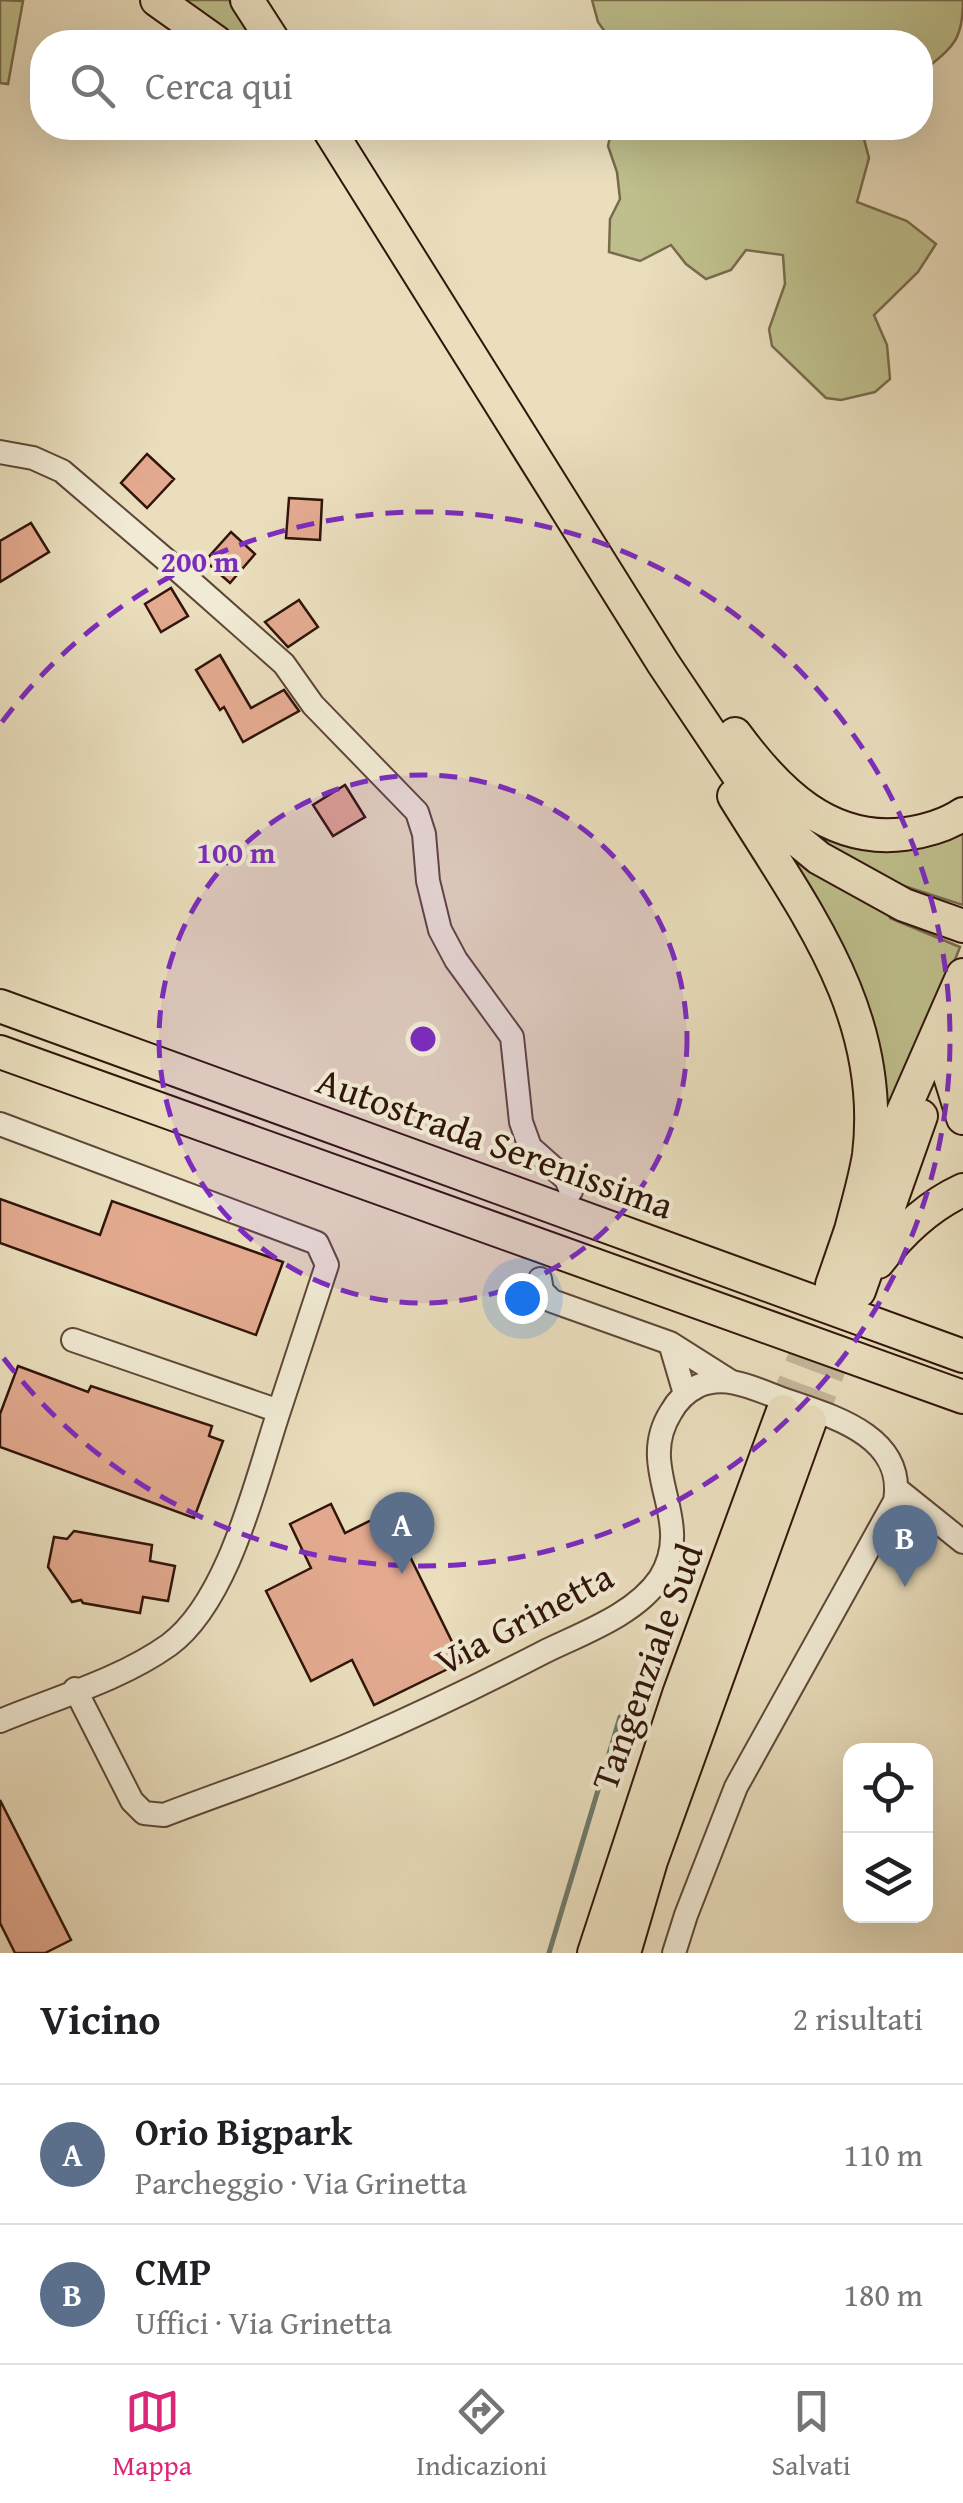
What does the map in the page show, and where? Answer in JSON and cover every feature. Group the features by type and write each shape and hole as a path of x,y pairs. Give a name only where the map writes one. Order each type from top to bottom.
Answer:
{"highway":[{"path":"156,0 199,30"},
{"path":"313,140 417,295 462,340"},
{"path":"336,140 663,663 749,791 785,830 819,858 904,905 958,924"},
{"path":"663,663 698,677 720,714 772,780 804,809 826,821 847,830 886,836 930,830 963,814"},
{"path":"663,663 668,696 793,889 829,951 854,1008 865,1050 872,1120 868,1159 851,1230 846,1288"},
{"path":"851,1230 963,975"},
{"path":"846,1288 910,1148 963,982"},
{"path":"963,996 950,1076 963,1118"},
{"name":"Autostrada Serenissima","path":"0,1006 963,1356"},
{"path":"0,1052 963,1397"},
{"path":"846,1288 912,1224 963,1190"},
{"name":"Tangenziale Sud","path":"594,1953 678,1694 797,1416 624,1953"}],"street":[{"path":"0,452 33,458 62,471 179,571 284,664 313,705 417,812 440,930 456,960 512,1037 522,1122 530,1147 566,1179 571,1191"},
{"path":"0,1124 318,1243 327,1265 231,1553 209,1602 169,1645 132,1666 0,1720"},
{"path":"540,1279 542,1292 552,1300 670,1343 730,1380 847,1421 868,1435 895,1472 896,1501 736,1787 674,1953"},
{"path":"73,1340 279,1411"},
{"path":"670,1343 685,1394 700,1385 730,1380"},
{"name":"Via Grinetta","path":"76,1690 132,1801 144,1813 158,1816 359,1740 502,1673 611,1618 645,1595 660,1578 670,1556 674,1532 656,1444 662,1426 685,1394"},
{"path":"897,1489 963,1542"}],"green space":[{"path":"0,0 23,1 8,84 0,83"},
{"path":"164,0 229,0 248,30 208,30"},
{"path":"592,0 963,0 958,35 933,63 933,30 604,30"},
{"path":"609,140 864,140 869,158 857,202 907,221 936,244 918,272 874,315 887,345 890,379 875,392 841,400 826,398 772,346 769,329 785,284 783,255 746,250 731,270 706,279 686,264 671,245 640,261 609,252 610,219 620,199 617,172"},
{"path":"802,817 963,823 963,905 901,885 899,888 808,832"},
{"path":"777,841 845,890 889,913 890,918 960,947 885,1141 881,1113"}],"building":[{"path":"147,454 174,479 147,508 121,483"},
{"path":"289,498 322,500 320,540 286,538"},
{"path":"31,523 49,552 0,582 0,541"},
{"path":"231,532 255,554 230,583 205,561"},
{"path":"171,588 188,616 161,632 145,604"},
{"path":"299,600 318,627 288,647 265,622"},
{"path":"220,655 251,708 284,690 299,711 243,742 224,707 220,710 196,670"},
{"path":"345,785 365,817 333,836 313,805"},
{"path":"0,1199 100,1235 112,1201 283,1262 256,1335 0,1243"},
{"path":"18,1366 88,1392 91,1386 212,1426 209,1436 223,1441 194,1518 0,1447 0,1414"},
{"path":"331,1504 345,1533 388,1512 462,1662 374,1705 352,1660 311,1681 266,1591 311,1568 290,1524"},
{"path":"74,1531 152,1545 150,1561 175,1566 168,1601 143,1597 140,1613 81,1600 72,1602 48,1567 54,1537 67,1539"},
{"path":"0,1800 71,1940 45,1953 15,1953 0,1923"}],"waterway":[{"path":"549,1953 620,1717"}],"tunnel":[{"path":"783,1411 832,1285"},
{"path":"810,1421 859,1291"}],"place":[{"name":"Orio Bigpark","path":"402,1574"},
{"name":"CMP","path":"905,1587"}]}
